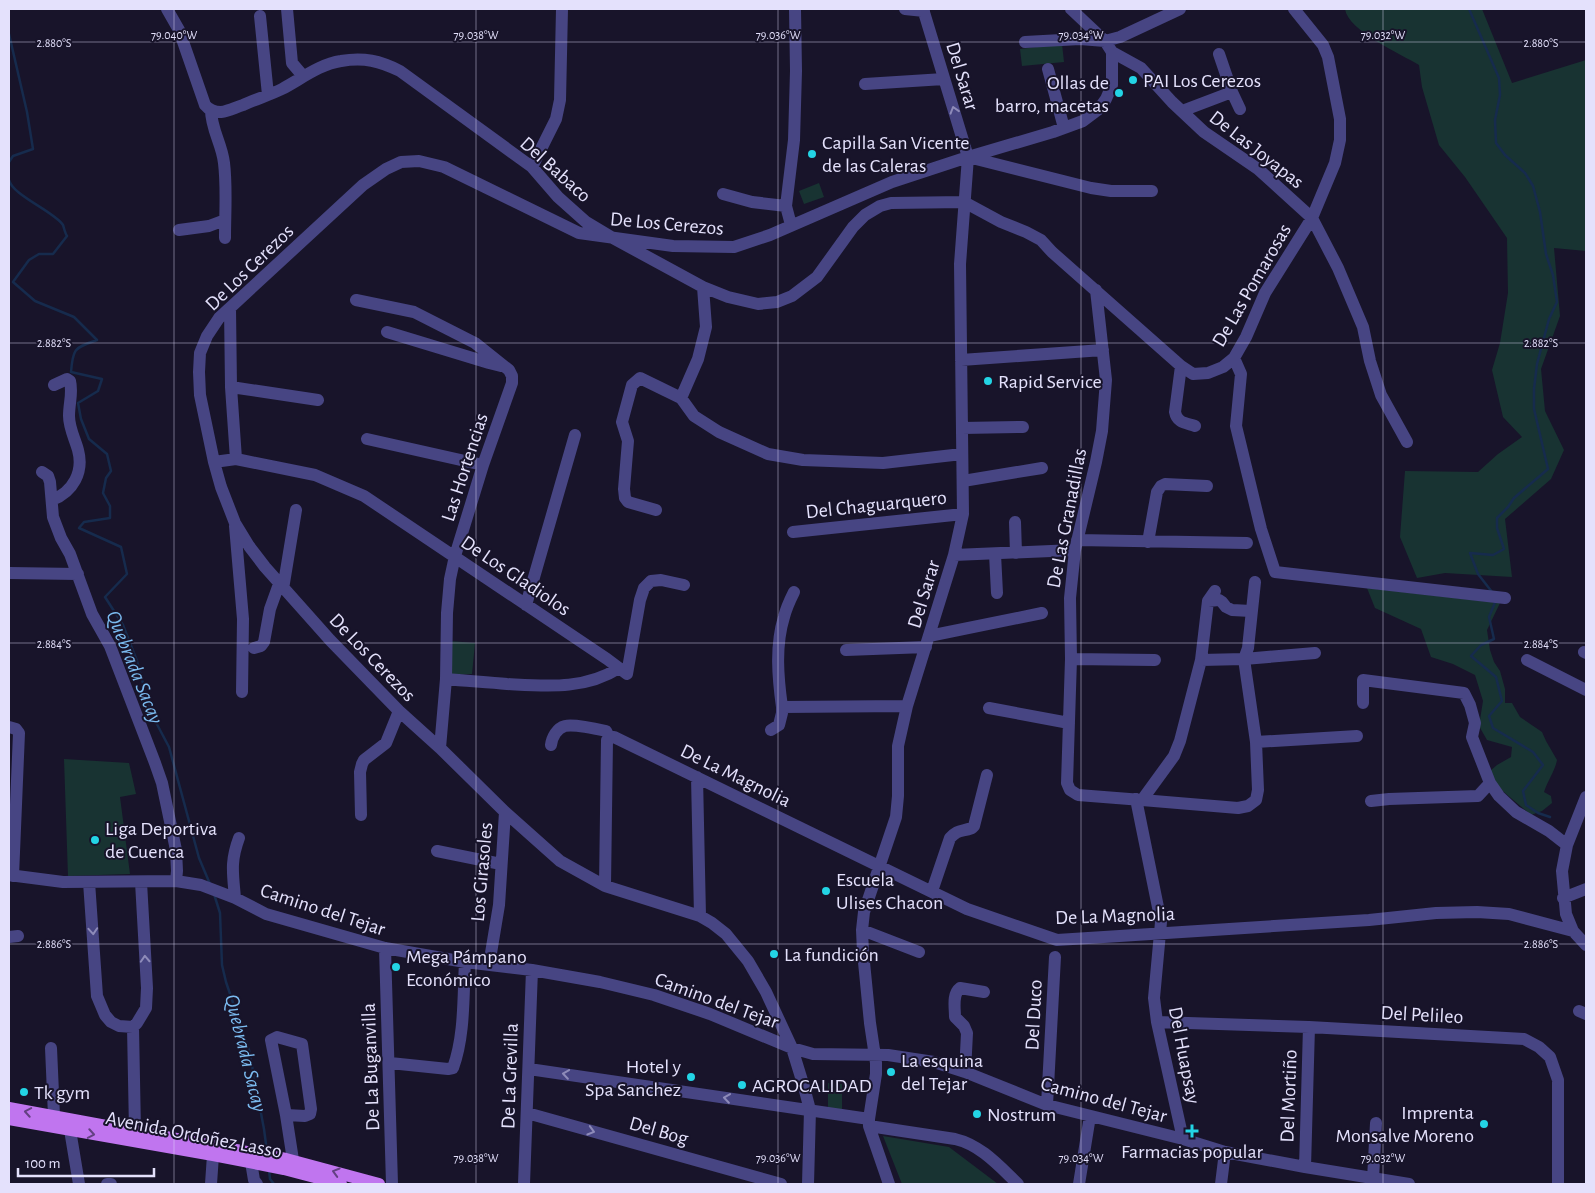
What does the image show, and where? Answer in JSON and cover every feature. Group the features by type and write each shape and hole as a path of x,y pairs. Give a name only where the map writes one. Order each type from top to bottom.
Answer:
{"main road":[{"name":"Avenida Ordoñez Lasso","path":"9,1108 135,1131 379,1184"},
{"name":"Avenida Ordoñez Lasso","path":"9,1120 213,1155 250,1157"},
{"name":"Avenida Ordoñez Lasso","path":"288,1163 341,1184"}],"street":[{"path":"167,9 179,30 205,105 211,110 211,121 222,147 225,238"},
{"path":"287,9 292,63 303,76"},
{"path":"532,167 556,119 560,100 562,9"},
{"path":"791,225 786,206 794,140 796,9"},
{"path":"905,9 923,10"},
{"path":"1070,9 1109,46"},
{"path":"1109,46 1120,37 1180,9"},
{"name":"De Las Pomarosas","path":"964,202 1001,222 1041,240 1052,252 1181,366 1193,374 1208,373 1223,367 1234,358 1246,337 1265,293 1312,218 1335,163 1340,140 1340,119 1328,57 1323,45 1294,9"},
{"name":"Del Sarar","path":"889,1184 869,1122 876,1074 862,930 864,912 896,817 898,806 898,746 907,706 954,556 963,514 960,264 968,157 923,10"},
{"path":"260,16 268,95"},
{"path":"1025,42 1080,39 1109,46"},
{"name":"De Las Joyapas","path":"1109,46 1141,68 1204,132 1258,169 1312,218"},
{"name":"De Los Cerezos","path":"808,1184 810,1110 804,1086 792,1048 766,992 748,961 726,934 700,916 604,886 560,861 505,812 399,711 281,586 249,546 235,523 221,487 200,395 200,353 206,336 219,318 363,185 386,169 401,162 419,161 444,167 579,233 673,246 734,247 770,235 892,182 1083,121 1099,109 1106,99 1112,84 1109,46"},
{"path":"1219,54 1240,109"},
{"name":"Del Babaco","path":"211,110 218,112 226,111 268,95 303,76 339,61 357,59 381,61 400,70 532,167 558,197 586,222 610,237 704,287 758,304 777,302 792,296 817,277 853,227 865,215 880,206 891,203 964,202"},
{"path":"1048,69 1064,128"},
{"path":"866,84 944,79"},
{"path":"1182,111 1232,92"},
{"path":"968,157 1090,188 1111,191 1152,191"},
{"path":"723,194 752,202 786,206"},
{"path":"1312,218 1338,268 1363,327 1370,361 1381,395 1407,442"},
{"path":"180,230 208,226 225,220"},
{"path":"681,398 698,359 706,327 704,287"},
{"name":"De Las Granadillas","path":"1096,290 1106,380 1102,431 1076,545 1070,598 1071,659 1067,783 1070,790 1078,794 1139,800"},
{"path":"356,300 414,312 476,343 504,366"},
{"path":"230,308 231,387 236,459"},
{"path":"387,332 504,366"},
{"path":"961,360 1103,350"},
{"path":"1234,358 1242,374 1236,426 1261,529 1276,572 1505,598"},
{"name":"Las Hortencias","path":"440,748 446,679 447,612 450,579 455,556 483,465 512,383 512,376 504,366"},
{"path":"1181,366 1175,412 1176,418 1180,422 1195,426"},
{"path":"656,510 628,502 625,498 624,490 628,441 622,422 632,385 640,378 681,398 694,416 719,432 768,454 818,461 883,463 962,454"},
{"path":"52,500 62,496 72,488 80,463 69,415 72,388 70,381 64,379 54,385"},
{"path":"231,387 318,400"},
{"path":"962,428 1023,427"},
{"path":"526,605 575,435"},
{"path":"366,440 483,465"},
{"name":"De Los Gladiolos","path":"214,462 236,459 316,475 364,496 623,671"},
{"path":"963,481 1042,468"},
{"path":"42,472 48,476 50,482 53,517 61,538 70,554 92,614 110,646 157,770 176,850 176,881"},
{"path":"1148,542 1157,492 1161,486 1165,484 1207,486"},
{"path":"254,648 261,646 264,642 270,609 281,586 296,510"},
{"name":"Del Chaguarquero","path":"793,532 963,514"},
{"path":"1015,522 1016,553"},
{"path":"235,523 243,619 242,692"},
{"path":"954,556 1016,553 1076,545 1148,542 1247,543"},
{"path":"995,554 997,594"},
{"path":"9,573 78,574"},
{"path":"446,679 538,686 574,685 623,671 644,588 651,581 661,580 684,585"},
{"path":"1139,800 1238,808 1248,806 1256,800 1258,790 1256,742 1244,659 1248,648 1255,582"},
{"path":"770,730 779,724 782,713 778,672 779,646 784,618 794,592"},
{"path":"1139,800 1174,756 1180,741 1200,660 1212,596 1232,610 1252,611"},
{"path":"846,650 927,642 1042,613"},
{"path":"1200,660 1244,659 1315,653"},
{"path":"1071,659 1155,660"},
{"path":"1527,660 1586,690"},
{"path":"1363,703 1363,680 1464,693 1470,705 1475,723 1472,737 1490,783 1499,796 1516,812 1549,831 1567,845"},
{"path":"782,707 907,706"},
{"path":"989,708 1068,723"},
{"path":"361,815 360,772 362,764 364,760 386,743 399,711"},
{"path":"9,726 16,729 19,733 11,875"},
{"name":"De La Magnolia","path":"551,745 554,734 564,726 606,731 609,737 614,736 967,909 1057,940 1369,920 1436,913 1477,912 1509,914 1573,931"},
{"path":"1256,742 1357,736"},
{"path":"604,886 607,740 609,737"},
{"path":"932,891 950,838 954,833 974,826 987,775"},
{"path":"696,777 700,916"},
{"path":"1371,802 1388,799 1478,796 1490,783"},
{"path":"1586,797 1567,845 1562,872 1566,914 1573,931 1586,945"},
{"name":"Del Huapsay","path":"1139,800 1161,922 1154,998 1157,1022 1183,1139"},
{"name":"Los Girasoles","path":"489,965 499,905 505,812"},
{"path":"231,896 233,852 239,838"},
{"path":"437,851 501,864"},
{"name":"Camino del Tejar","path":"11,875 63,882 176,881 201,885 231,896 266,914 385,948 465,962 532,970 600,982 654,995 710,1014 792,1048 813,1054 875,1054 904,1056 927,1061 965,1072 1047,1105 1183,1139 1225,1152 1409,1184"},
{"path":"89,882 97,996 111,1022 119,1026 133,1027"},
{"path":"135,1131 133,1027 146,1008 141,882"},
{"path":"1564,898 1586,889"},
{"path":"862,930 919,952"},
{"name":"De La Buganvilla","path":"385,948 390,1063 392,1184"},
{"name":"Del Duco","path":"1047,1105 1055,957"},
{"path":"390,1063 453,1068 462,1024 465,962"},
{"name":"De La Grevilla","path":"524,1184 532,970"},
{"path":"965,1072 967,1033 964,1026 955,1017 955,993 960,988 984,992"},
{"name":"Del Pelileo","path":"1157,1022 1309,1026 1524,1039 1550,1057 1558,1080 1558,1184"},
{"name":"Del Mortiño","path":"1305,1167 1309,1026"},
{"path":"286,1115 305,1116 310,1114 310,1100 302,1044 277,1037 271,1040 286,1115 288,1163"},
{"path":"51,1048 54,1116"},
{"path":"528,1069 810,1110 955,1138 966,1141 986,1154 1018,1184"},
{"name":"Del Bog","path":"527,1113 781,1184"},
{"path":"1079,1184 1090,1116"},
{"path":"1373,1179 1376,1123"},
{"path":"70,1130 79,1184"},
{"path":"1221,1184 1225,1152"},
{"path":"211,1184 213,1155"},
{"path":"250,1157 254,1180 258,1184"}],"green space":[{"path":"1345,9 1482,9 1512,83 1586,60 1586,251 1554,248 1560,316 1541,369 1545,411 1564,450 1551,479 1505,519 1512,577 1445,573 1417,578 1400,537 1405,471 1478,472 1498,454 1522,437 1503,417 1492,370 1500,343 1508,293 1507,238 1465,177 1439,145 1422,87 1419,65 1365,33 1348,17"},
{"path":"1062,44 1064,62 1022,66 1020,49"},
{"path":"819,183 824,197 804,204 799,191"},
{"path":"1367,588 1500,603 1487,630 1490,650 1494,662 1500,671 1505,689 1505,703 1512,703 1520,717 1542,732 1557,760 1544,792 1551,796 1552,803 1542,811 1531,815 1498,787 1490,771 1511,757 1512,747 1487,740 1479,726 1483,701 1475,675 1453,664 1431,657 1421,629 1375,608"},
{"path":"450,641 475,643 472,674 450,675"},
{"path":"64,759 129,763 136,794 120,797 130,874 68,876"},
{"path":"828,1083 842,1084 842,1110 828,1109"},
{"path":"883,1136 949,1147 998,1184 902,1184"}],"waterway":[{"path":"1469,9 1499,78 1500,95 1495,120 1496,143 1505,155 1525,173 1533,186 1540,212 1546,254 1553,275 1557,302 1549,319 1537,364 1534,389 1534,409 1548,469 1514,498 1497,518 1497,528 1504,549 1493,555 1470,553 1478,574 1492,592"},
{"name":"Quebrada Sacay","path":"9,34 27,112 33,149 13,156 9,162"},
{"name":"Quebrada Sacay","path":"9,180 18,192 59,220 67,236 53,254 39,254 29,260 13,282 35,301 74,317 97,340 76,350 71,372 102,379 98,391 78,403 81,419 89,439 107,454 111,471 106,478 103,493 110,506 110,518 84,522 79,528 121,547 127,574 105,597 123,625 137,661 151,713 169,747 199,858 210,884"},
{"path":"1496,600 1489,617 1494,639 1481,645 1471,656 1496,677 1502,701 1489,716 1493,728 1533,752 1543,765 1523,791 1526,805 1538,813 1550,817"},
{"name":"Quebrada Sacay","path":"214,894 220,913 222,965 249,1050 267,1152"},
{"name":"Quebrada Sacay","path":"269,1170 270,1179 274,1184"}],"place":[{"name":"PAI Los Cerezos","path":"1133,80"},
{"name":"Ollas de barro, macetas","path":"1119,93"},
{"name":"Capilla San Vicente de las Caleras","path":"812,154"},
{"name":"Rapid Service","path":"988,381"},
{"name":"Liga Deportiva de Cuenca","path":"95,840"},
{"name":"Escuela Ulises Chacon","path":"826,891"},
{"name":"La fundición","path":"774,954"},
{"name":"Mega Pámpano Económico","path":"396,967"},
{"name":"La esquina del Tejar","path":"891,1072"},
{"name":"Hotel y Spa Sanchez","path":"691,1077"},
{"name":"AGROCALIDAD","path":"742,1085"},
{"name":"Tk gym","path":"24,1092"},
{"name":"Nostrum","path":"977,1114"},
{"name":"Imprenta Monsalve Moreno","path":"1484,1124"},
{"name":"Farmacias popular","path":"1192,1131"}]}
